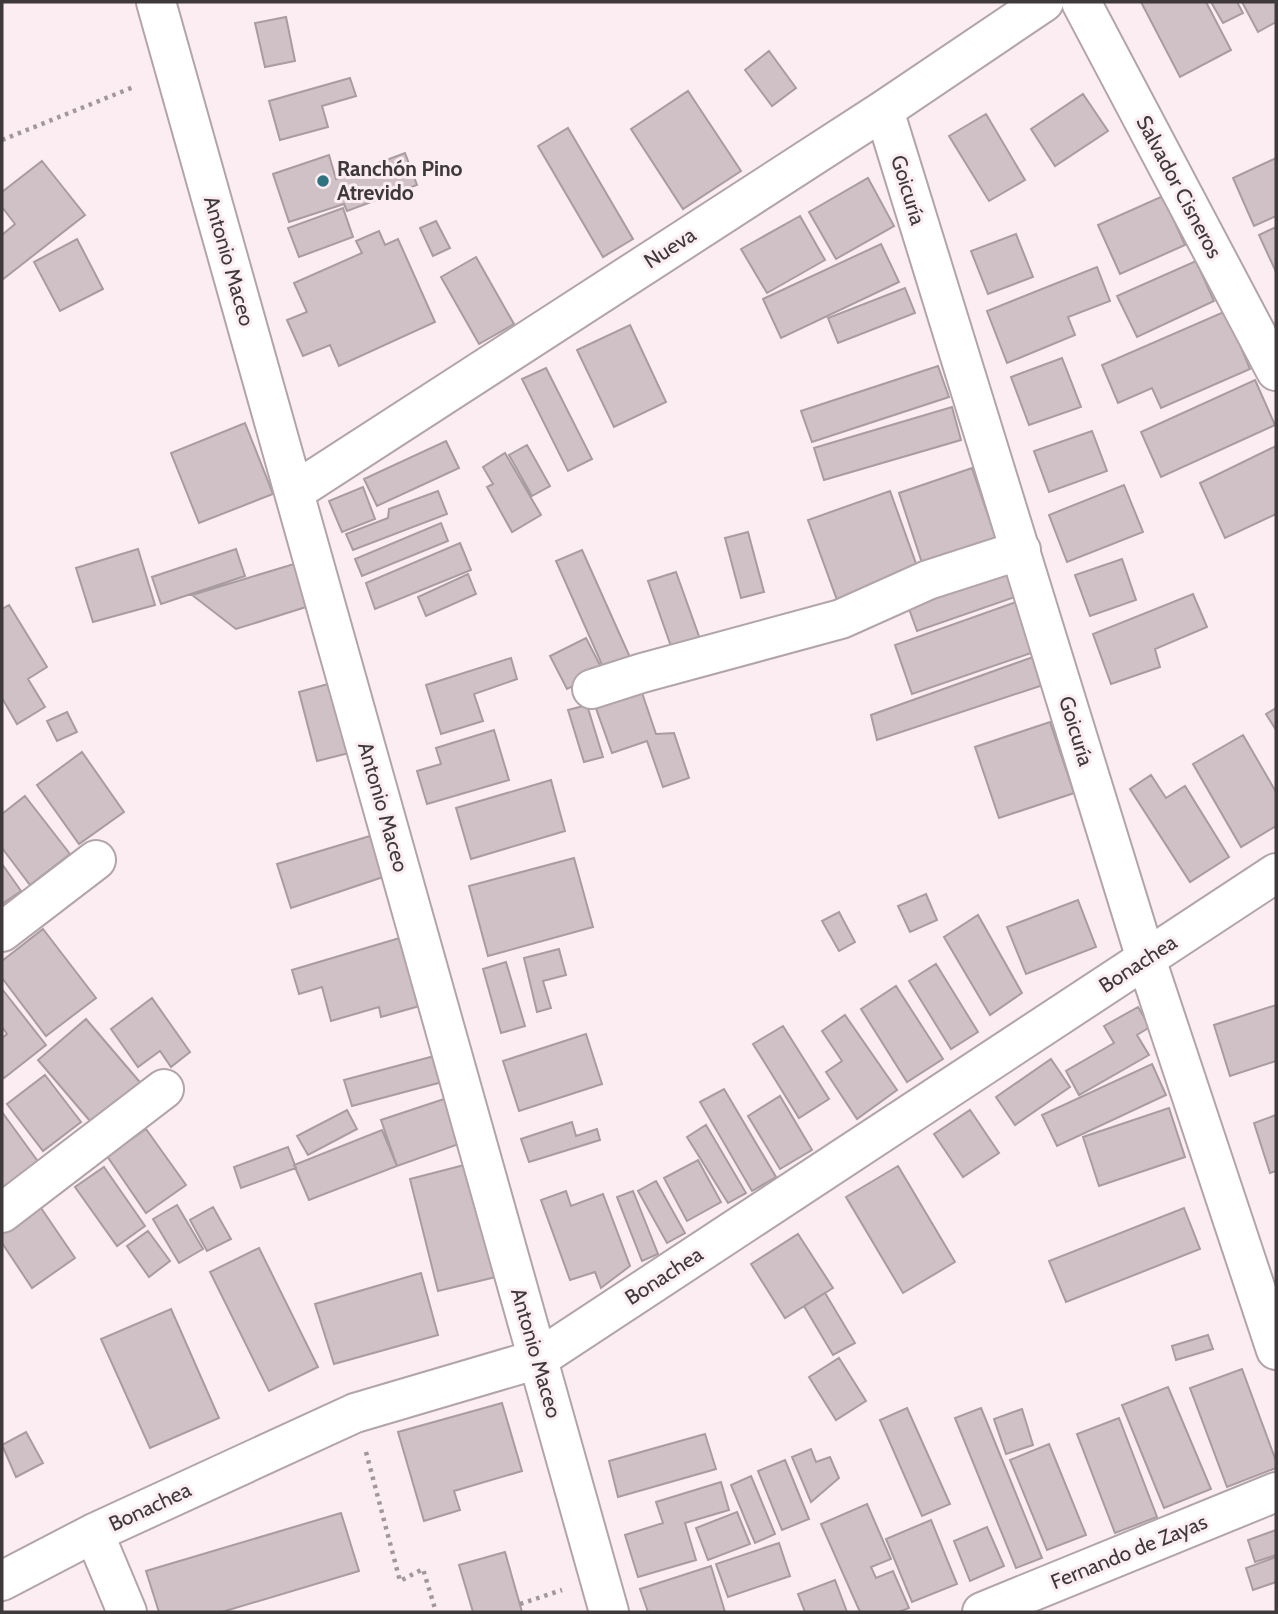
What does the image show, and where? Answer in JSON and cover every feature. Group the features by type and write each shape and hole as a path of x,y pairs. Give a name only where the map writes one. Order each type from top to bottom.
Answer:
{"street":[{"name":"Antonio Maceo","path":"156,2 609,1612"},
{"name":"Nueva","path":"294,492 884,110 1044,2"},
{"name":"Salvador Cisneros","path":"1081,2 1276,372"},
{"name":"Goicuría","path":"884,110 1146,959 1276,1350"},
{"path":"592,689 841,620 928,580 1021,550"},
{"path":"2,932 96,860"},
{"name":"Bonachea","path":"2,1581 94,1534 355,1413 538,1359 1276,873"},
{"path":"2,1213 164,1089"},
{"name":"Fernando de Zayas","path":"982,1612 1276,1492"},
{"path":"94,1534 127,1612"}],"path":[{"path":"2,139 176,70"},
{"path":"355,1413 400,1581 423,1569 436,1612"}],"building":[{"path":"1141,2 1206,2 1231,50 1180,77"},
{"path":"1211,2 1237,2 1243,13 1223,23"},
{"path":"1242,2 1276,2 1276,22 1258,32"},
{"path":"286,17 295,61 265,67 255,23"},
{"path":"769,51 796,88 772,106 745,70"},
{"path":"350,78 356,96 322,106 328,127 280,140 269,101"},
{"path":"688,91 741,171 683,209 631,129"},
{"path":"1083,94 1108,131 1055,166 1031,129"},
{"path":"986,114 1025,180 989,201 949,136"},
{"path":"568,128 633,239 603,257 538,146"},
{"path":"405,153 417,185 347,211 344,204 289,222 273,174 329,155 336,179"},
{"path":"1276,158 1276,216 1254,226 1233,178"},
{"path":"42,161 85,215 2,280 2,235 15,224 2,207 2,192"},
{"path":"868,178 894,226 836,259 809,212"},
{"path":"1163,196 1185,245 1120,274 1098,225"},
{"path":"343,208 353,237 299,257 288,228"},
{"path":"800,216 825,260 767,293 741,249"},
{"path":"436,221 450,248 433,256 420,228"},
{"path":"1276,227 1276,272 1259,235"},
{"path":"379,231 385,245 398,239 435,322 339,366 330,345 303,356 287,320 307,312 294,283 362,253 356,241"},
{"path":"1016,234 1033,277 988,294 971,251"},
{"path":"77,239 103,289 60,311 34,262"},
{"path":"881,244 899,282 781,338 763,299"},
{"path":"476,257 514,324 479,344 441,277"},
{"path":"1196,261 1214,301 1137,337 1117,296"},
{"path":"1097,267 1110,301 1068,317 1075,335 1007,363 987,311"},
{"path":"905,288 915,313 838,343 828,318"},
{"path":"1226,311 1250,369 1161,408 1152,388 1118,403 1102,365"},
{"path":"630,325 666,402 614,427 577,350"},
{"path":"1062,358 1081,407 1029,425 1011,377"},
{"path":"938,366 949,397 812,442 801,411"},
{"path":"546,368 592,459 568,471 522,379"},
{"path":"1255,380 1275,425 1161,477 1141,432"},
{"path":"952,407 961,440 824,480 814,448"},
{"path":"245,423 273,494 199,523 171,453"},
{"path":"1092,431 1107,471 1049,492 1034,451"},
{"path":"446,441 459,468 377,506 364,479"},
{"path":"527,445 550,486 532,496 509,455"},
{"path":"1276,446 1276,514 1225,538 1200,483"},
{"path":"505,453 541,515 512,532 487,487 493,484 483,467"},
{"path":"972,468 996,539 922,563 899,493"},
{"path":"1124,485 1143,532 1067,562 1049,515"},
{"path":"363,487 375,519 342,532 329,501"},
{"path":"438,491 447,514 353,550 346,534 388,518 389,509"},
{"path":"890,491 919,572 837,600 808,520"},
{"path":"441,523 448,541 362,576 355,559"},
{"path":"748,532 764,592 741,598 725,538"},
{"path":"460,543 471,570 375,609 366,583"},
{"path":"138,549 155,605 93,622 76,568"},
{"path":"236,549 245,576 161,604 152,577"},
{"path":"582,550 633,664 607,676 556,561"},
{"path":"1122,559 1136,600 1090,616 1075,575"},
{"path":"294,564 306,607 236,629 192,595"},
{"path":"676,572 701,642 673,652 648,581"},
{"path":"1006,572 1015,597 917,631 908,606"},
{"path":"468,574 476,594 426,616 418,597"},
{"path":"1193,594 1207,627 1155,649 1160,667 1111,684 1093,634"},
{"path":"1016,602 1034,652 912,694 895,645"},
{"path":"9,605 47,667 28,679 45,707 17,724 2,698 2,609"},
{"path":"586,638 603,671 567,689 550,656"},
{"path":"1033,657 1043,685 877,740 871,715"},
{"path":"511,658 517,679 474,694 483,721 441,734 426,685"},
{"path":"339,681 357,751 317,761 299,692"},
{"path":"639,684 656,734 674,733 689,778 663,787 647,741 612,753 593,700"},
{"path":"587,705 603,757 584,762 568,710"},
{"path":"1276,708 1276,730 1266,714"},
{"path":"67,712 77,732 57,741 47,721"},
{"path":"1050,722 1074,793 999,818 975,747"},
{"path":"494,730 509,780 427,804 417,771 441,764 436,748"},
{"path":"1243,735 1276,792 1276,826 1241,847 1193,764"},
{"path":"82,752 124,812 79,844 37,785"},
{"path":"1151,775 1166,798 1185,786 1229,857 1190,882 1130,789"},
{"path":"551,780 565,831 471,859 456,808"},
{"path":"25,796 70,854 30,885 2,848 2,814"},
{"path":"370,836 383,877 291,908 277,864"},
{"path":"574,858 593,927 488,956 469,886"},
{"path":"2,864 21,891 2,904"},
{"path":"926,894 937,920 910,932 898,906"},
{"path":"1078,900 1096,947 1026,974 1007,927"},
{"path":"839,912 855,942 839,951 822,921"},
{"path":"978,915 1022,993 990,1015 944,937"},
{"path":"43,929 96,998 46,1036 2,978 2,961"},
{"path":"403,937 423,1005 381,1017 379,1007 331,1021 322,987 299,994 292,970"},
{"path":"559,949 566,975 543,981 551,1008 537,1012 524,958"},
{"path":"506,962 525,1026 501,1033 483,969"},
{"path":"936,964 978,1032 951,1049 909,981"},
{"path":"896,986 943,1059 907,1082 861,1009"},
{"path":"2,989 46,1045 4,1078 2,1038 7,1034 2,1027"},
{"path":"152,998 190,1052 171,1067 160,1051 138,1067 111,1029"},
{"path":"1276,1005 1276,1061 1230,1076 1214,1025"},
{"path":"1138,1007 1150,1027 1137,1035 1149,1055 1079,1095 1066,1071 1114,1043 1104,1026"},
{"path":"845,1015 897,1090 857,1119 826,1072 842,1061 822,1031"},
{"path":"86,1019 144,1087 96,1128 38,1060"},
{"path":"783,1026 829,1099 799,1118 753,1044"},
{"path":"586,1034 602,1084 519,1111 503,1061"},
{"path":"438,1055 446,1081 352,1106 344,1080"},
{"path":"1051,1059 1070,1087 1015,1125 996,1097"},
{"path":"1152,1064 1166,1095 1057,1146 1042,1115"},
{"path":"45,1075 81,1122 43,1151 7,1104"},
{"path":"724,1089 776,1177 752,1191 700,1102"},
{"path":"780,1096 812,1150 780,1169 748,1116"},
{"path":"444,1099 459,1144 397,1166 381,1120"},
{"path":"1169,1108 1185,1157 1099,1186 1083,1137"},
{"path":"347,1110 357,1129 308,1155 297,1136"},
{"path":"970,1110 999,1153 963,1177 934,1134"},
{"path":"2,1112 42,1167 2,1196"},
{"path":"1276,1115 1276,1171 1270,1173 1254,1123"},
{"path":"572,1122 576,1136 597,1129 600,1140 529,1162 521,1139"},
{"path":"706,1125 746,1193 728,1203 687,1137"},
{"path":"146,1129 186,1185 146,1213 107,1156"},
{"path":"382,1130 397,1166 309,1200 294,1165"},
{"path":"288,1147 296,1168 241,1188 234,1167"},
{"path":"698,1160 721,1202 687,1221 664,1178"},
{"path":"472,1163 500,1276 438,1291 410,1179"},
{"path":"898,1166 955,1262 903,1293 846,1197"},
{"path":"104,1167 145,1226 117,1246 75,1187"},
{"path":"656,1181 685,1233 667,1243 638,1191"},
{"path":"566,1191 571,1206 603,1194 630,1266 601,1288 595,1272 570,1280 541,1200"},
{"path":"633,1191 658,1254 642,1261 617,1197"},
{"path":"39,1205 75,1258 32,1288 2,1243 2,1230"},
{"path":"177,1205 203,1249 179,1263 153,1219"},
{"path":"213,1207 231,1239 207,1251 190,1220"},
{"path":"1184,1208 1200,1249 1066,1302 1049,1261"},
{"path":"148,1231 170,1261 149,1277 127,1246"},
{"path":"798,1234 833,1288 785,1318 751,1264"},
{"path":"259,1248 318,1367 269,1391 210,1272"},
{"path":"421,1273 438,1335 334,1364 315,1304"},
{"path":"825,1293 855,1343 833,1355 804,1306"},
{"path":"171,1309 219,1418 150,1448 101,1339"},
{"path":"1208,1335 1213,1349 1176,1360 1172,1346"},
{"path":"839,1358 866,1401 836,1420 809,1377"},
{"path":"1242,1369 1276,1461 1276,1468 1227,1487 1190,1388"},
{"path":"1168,1387 1211,1489 1164,1508 1122,1405"},
{"path":"502,1403 522,1471 454,1491 460,1510 424,1521 398,1432"},
{"path":"907,1408 950,1504 922,1516 880,1420"},
{"path":"981,1408 1042,1558 1016,1568 955,1418"},
{"path":"1022,1409 1033,1445 1006,1454 994,1419"},
{"path":"1119,1418 1157,1517 1115,1533 1077,1434"},
{"path":"26,1432 43,1463 16,1477 2,1445"},
{"path":"705,1434 716,1469 618,1497 609,1461"},
{"path":"1049,1444 1086,1535 1047,1550 1010,1460"},
{"path":"811,1449 816,1462 830,1457 839,1478 811,1502 792,1457"},
{"path":"785,1460 809,1519 782,1530 758,1471"},
{"path":"751,1476 775,1534 755,1543 731,1485"},
{"path":"721,1482 729,1510 685,1523 696,1560 638,1577 625,1535 663,1523 656,1502"},
{"path":"867,1504 891,1559 871,1567 876,1578 893,1571 909,1608 899,1612 860,1612 821,1524"},
{"path":"737,1512 750,1544 708,1560 696,1528"},
{"path":"341,1513 359,1571 222,1612 159,1612 146,1571"},
{"path":"931,1520 957,1584 912,1602 886,1539"},
{"path":"987,1527 1004,1566 970,1581 954,1541"},
{"path":"1276,1530 1276,1555 1255,1562 1248,1540"},
{"path":"779,1543 790,1576 728,1597 716,1564"},
{"path":"505,1552 522,1612 473,1612 459,1565"},
{"path":"1276,1557 1276,1582 1253,1590 1246,1568"},
{"path":"711,1566 725,1612 648,1612 640,1589"},
{"path":"835,1580 847,1612 805,1612 798,1594"}],"place":[{"name":"Ranchón Pino Atrevido","path":"323,181"}]}
